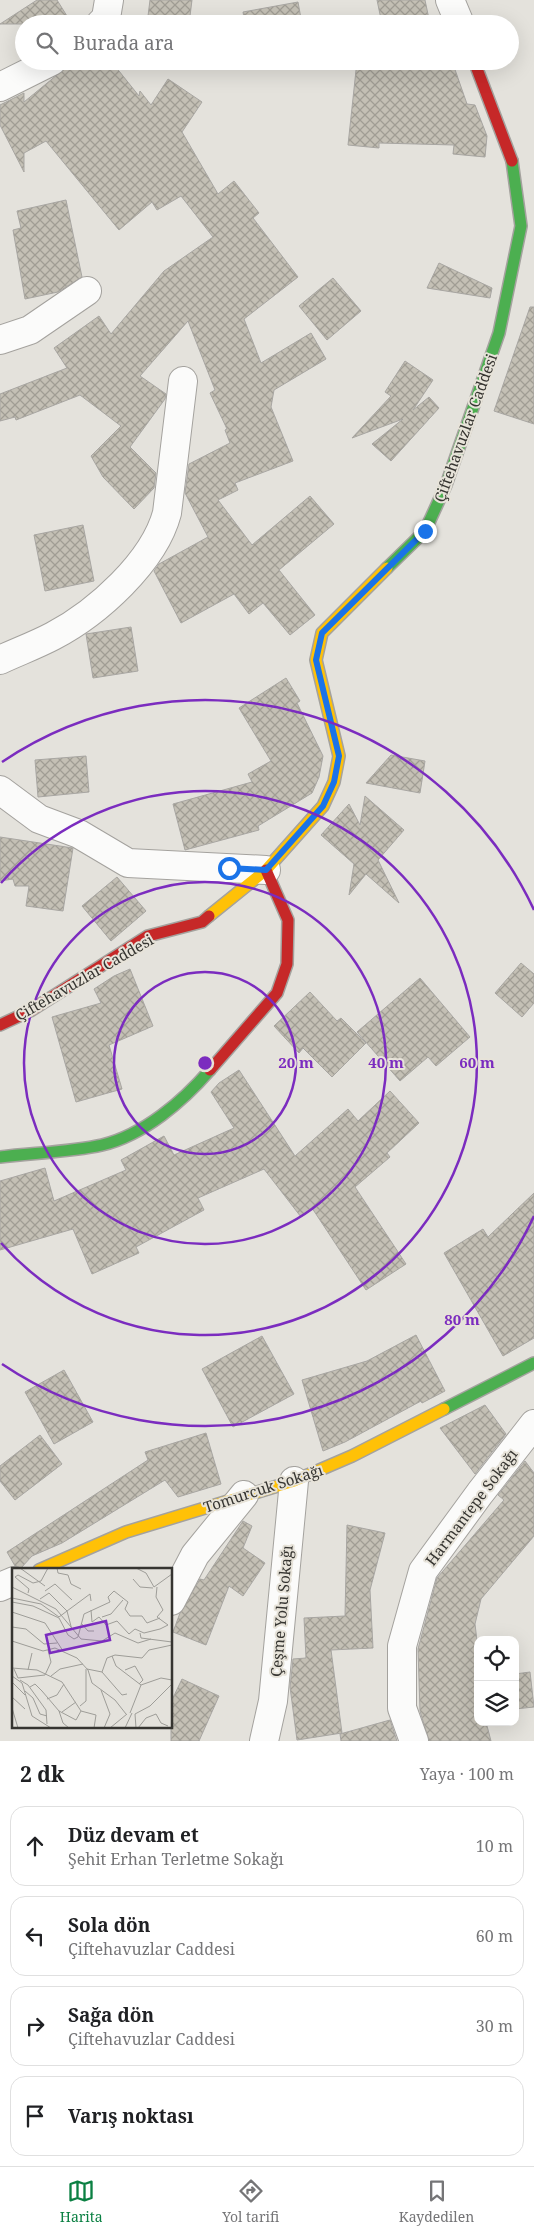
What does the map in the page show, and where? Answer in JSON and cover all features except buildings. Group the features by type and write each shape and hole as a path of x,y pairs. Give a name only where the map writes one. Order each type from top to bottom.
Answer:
{"street":[{"path":"106,15 109,0"},
{"path":"450,0 456,15"},
{"path":"0,87 34,70"},
{"name":"Çiftehavuzlar Caddesi","path":"0,1025 30,1010 148,936 202,922 266,870 323,806 334,782 339,756 316,660 322,633 425,531 446,485 499,332 520,226 511,154 478,70"},
{"path":"0,340 30,330 87,290"},
{"path":"0,660 54,636 76,621 112,596 141,563 164,527 168,513 183,381"},
{"path":"0,790 39,819 80,834 128,864 266,870 288,920 287,964 277,993 201,1080 148,1126 129,1136 102,1145 0,1157"},
{"path":"15,1006 30,1010"},
{"name":"Tomurcuk Sokağı","path":"45,1568 126,1532 294,1481 352,1456 534,1363"},
{"name":"Harmantepe Sokağı","path":"414,1741 402,1708 402,1646 423,1571 480,1492 534,1424"},
{"name":"Çeşme Yolu Sokağı","path":"264,1741 273,1701 294,1481"},
{"path":"172,1599 195,1555 244,1495"},
{"path":"0,1587 12,1582"}],"traffic: fast":[{"path":"387,568 425,531 446,485 499,333 521,226 512,161"},
{"path":"0,1157 77,1149 118,1140 148,1125 162,1115 188,1093 210,1070"},
{"path":"444,1409 534,1363"}],"traffic: slow":[{"path":"209,916 266,870 323,806 334,782 339,756 316,660 322,633 387,568"},
{"path":"44,1568 126,1532 294,1481 352,1456 444,1409"}],"traffic: jam":[{"path":"477,70 512,161"},
{"path":"210,1070 277,993 287,964 288,920 266,870"},
{"path":"0,1025 30,1011 148,936 202,922 209,916"}],"route":[{"path":"229,868 266,870 323,806 334,782 339,756 316,660 322,633 425,531"}]}
